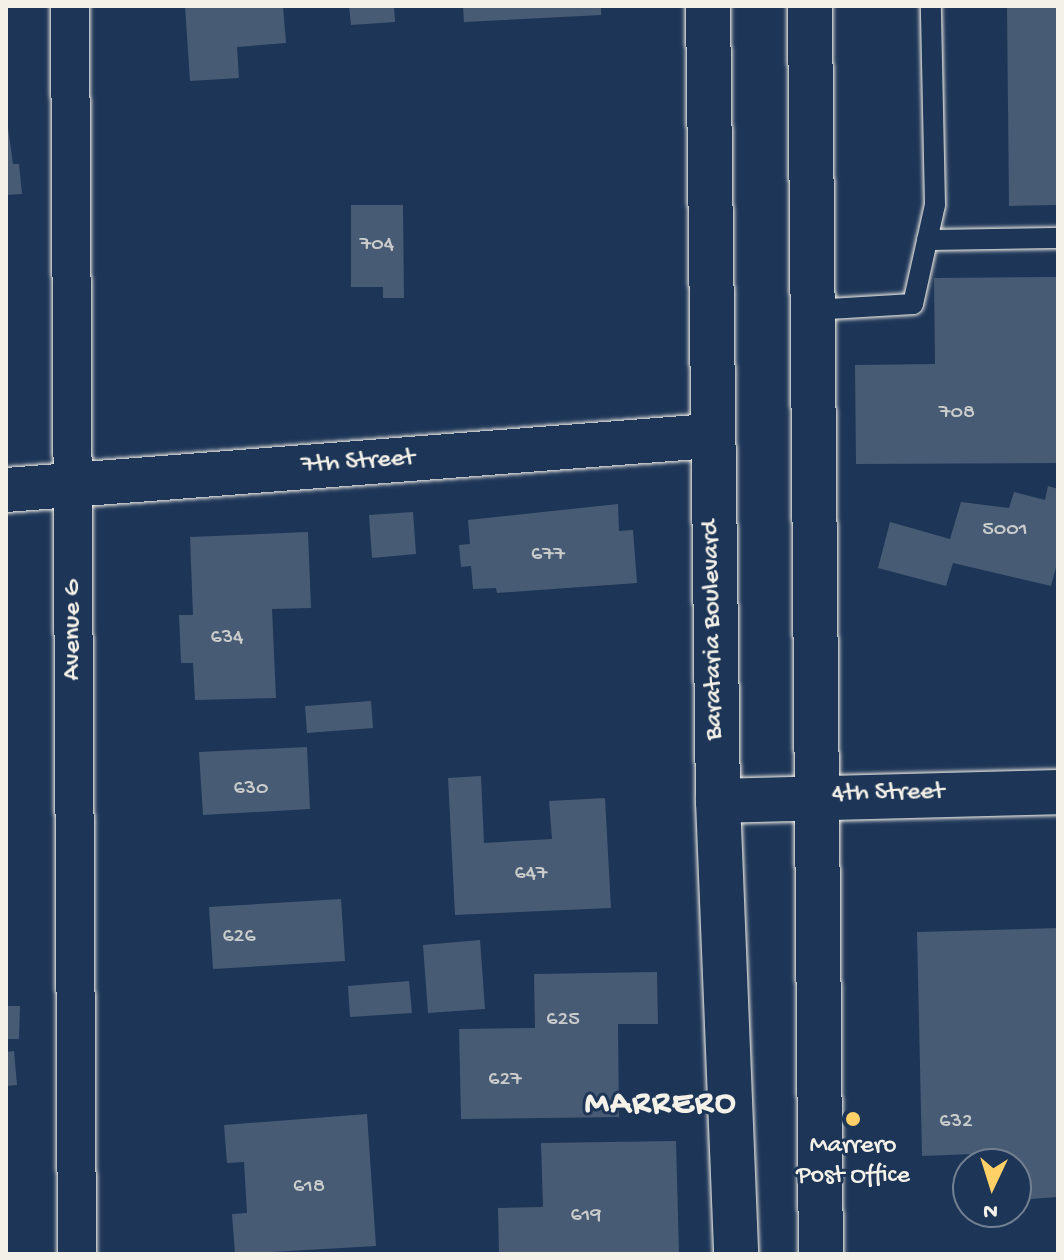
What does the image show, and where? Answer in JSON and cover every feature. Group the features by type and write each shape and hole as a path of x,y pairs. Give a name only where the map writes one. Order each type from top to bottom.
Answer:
{"main road":[{"name":"Barataria Boulevard","path":"708,6 710,436 718,801 736,1254"},
{"path":"810,6 814,795 821,1254"},
{"name":"7th Street","path":"6,490 710,436"},
{"name":"4th Street","path":"718,801 814,795 1058,792"}],"street":[{"name":"Avenue G","path":"70,6 77,1254"}],"lane":[{"path":"812,310 913,304 935,205 931,6"},
{"path":"927,240 1058,238"}],"building":[{"path":"185,6 283,6 286,43 237,47 239,78 190,81"},
{"path":"349,6 394,6 395,22 351,25"},
{"path":"463,6 601,6 601,15 464,22"},
{"path":"1007,6 1058,6 1058,205 1009,206"},
{"path":"6,113 13,164 19,164 22,194 6,195"},
{"path":"351,205 403,205 404,298 383,298 383,287 351,287"},
{"path":"1058,277 1058,463 856,464 855,365 935,364 934,278"},
{"path":"1048,486 1058,489 1058,560 1051,586 953,563 946,586 878,568 890,522 950,539 961,502 1009,508 1014,492 1045,500"},
{"path":"618,504 619,531 633,530 637,583 497,593 496,588 473,589 471,566 461,567 459,545 470,544 468,520"},
{"path":"413,512 416,554 372,558 369,515"},
{"path":"308,532 311,608 272,609 276,698 195,700 193,663 181,663 179,615 193,615 190,537"},
{"path":"371,701 373,728 307,733 305,706"},
{"path":"307,747 310,809 203,815 199,752"},
{"path":"481,776 484,843 552,839 549,801 605,798 611,908 455,915 448,778"},
{"path":"341,899 345,961 213,969 209,907"},
{"path":"1058,928 1058,1197 1032,1199 1032,1148 952,1148 952,1155 922,1156 917,932"},
{"path":"480,940 485,1009 428,1013 423,945"},
{"path":"657,972 658,1024 618,1024 619,1117 461,1119 459,1029 535,1028 534,974"},
{"path":"409,981 412,1013 350,1017 348,986"},
{"path":"6,1006 20,1006 19,1039 6,1039"},
{"path":"14,1051 17,1085 6,1086 6,1052"},
{"path":"367,1114 376,1246 235,1254 232,1214 247,1213 244,1162 227,1163 224,1125"},
{"path":"676,1141 679,1254 499,1254 498,1208 543,1207 541,1143"}],"place":[{"name":"Marrero Post Office","path":"853,1119"}],"district":[{"name":"MARRERO","path":"661,1106"}]}
